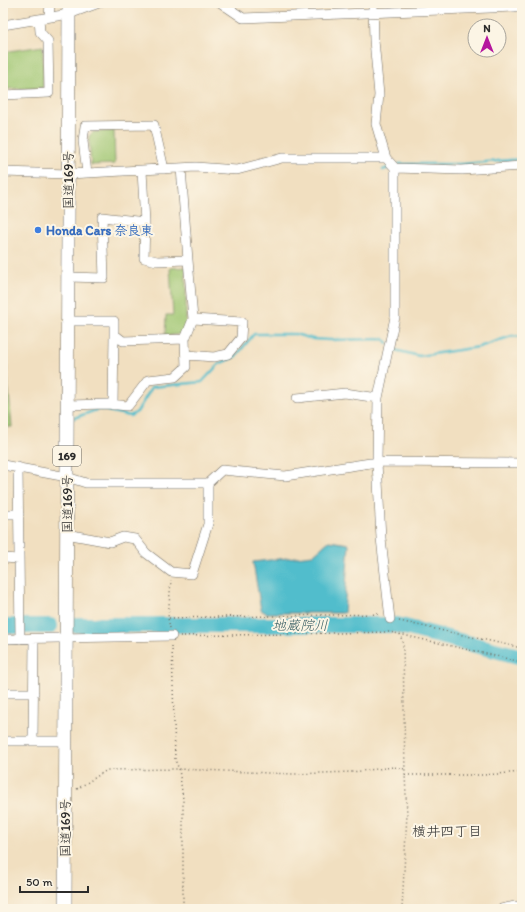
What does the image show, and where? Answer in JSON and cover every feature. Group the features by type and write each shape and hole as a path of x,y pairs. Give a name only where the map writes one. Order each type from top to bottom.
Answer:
{"highway":[{"name":"国道169号","path":"65,909 69,8"}],"street":[{"path":"49,17 50,3"},
{"path":"3,25 49,17 69,8 99,3"},
{"path":"221,3 244,18 373,14 515,7 522,4"},
{"path":"373,3 374,40 379,95 376,124 386,158 395,168 395,317 378,398 377,462 381,538 390,617"},
{"path":"3,95 49,94 48,41 40,32 39,19"},
{"path":"87,173 83,141 85,126 154,125 164,170"},
{"path":"3,172 68,174 164,170 196,167 237,170 282,158 386,158"},
{"path":"395,168 462,170 522,166"},
{"path":"67,405 113,404 128,406 148,380 175,377 186,367 185,339 193,319 181,168"},
{"path":"142,171 145,222 144,258 157,261 188,260"},
{"path":"68,277 104,278 102,217 145,222"},
{"path":"186,355 214,358 228,354 242,338 242,322 193,319"},
{"path":"68,321 114,321 113,404"},
{"path":"114,334 123,341 185,339"},
{"path":"297,398 345,393 378,398"},
{"path":"3,465 67,477 86,483 208,483 222,470 285,476 377,462 522,463"},
{"path":"18,468 19,630"},
{"path":"66,534 110,542 123,537 135,539 146,553 172,572 192,574 208,524 208,483"},
{"path":"3,514 18,514"},
{"path":"3,558 19,559"},
{"path":"19,630 34,638 172,636"},
{"path":"3,639 19,630"},
{"path":"33,741 34,638"},
{"path":"3,693 34,693"},
{"path":"3,741 66,741"},
{"path":"501,909 515,906 522,907"}],"path":[{"path":"172,572 168,618 172,636 175,760 179,769 183,799 183,909"},
{"path":"168,618 390,617 522,648"},
{"path":"172,636 390,632 400,633 522,662"},
{"path":"400,633 403,644 405,775 408,814 402,909"},
{"path":"65,796 106,770 179,769 293,774 352,772 394,768 405,769"},
{"path":"405,775 484,775 522,772"}],"green space":[{"path":"43,46 43,88 3,89 3,52"},
{"path":"114,131 115,164 91,165 89,136 93,132"},
{"path":"186,267 186,327 182,334 165,336 166,315 173,315 170,268"},
{"path":"3,326 12,427 3,427"}],"water":[{"path":"329,541 349,544 344,613 266,613 261,610 253,562 313,555"}],"waterway":[{"path":"399,164 463,164 522,159"},
{"path":"383,170 391,167"},
{"path":"74,418 99,409 130,416 137,412 152,387 202,382 219,364 236,356 254,334 295,334 313,339 329,340 384,339 387,343"},
{"path":"391,346 395,350 419,356 479,347 512,336 522,337"},
{"name":"地蔵院川","path":"74,625 397,625 522,657"},
{"name":"地蔵院川","path":"3,626 50,626"}],"place":[{"name":"Honda Cars 奈良東","path":"38,230"}],"district":[{"name":"横井四丁目","path":"447,831"}]}
